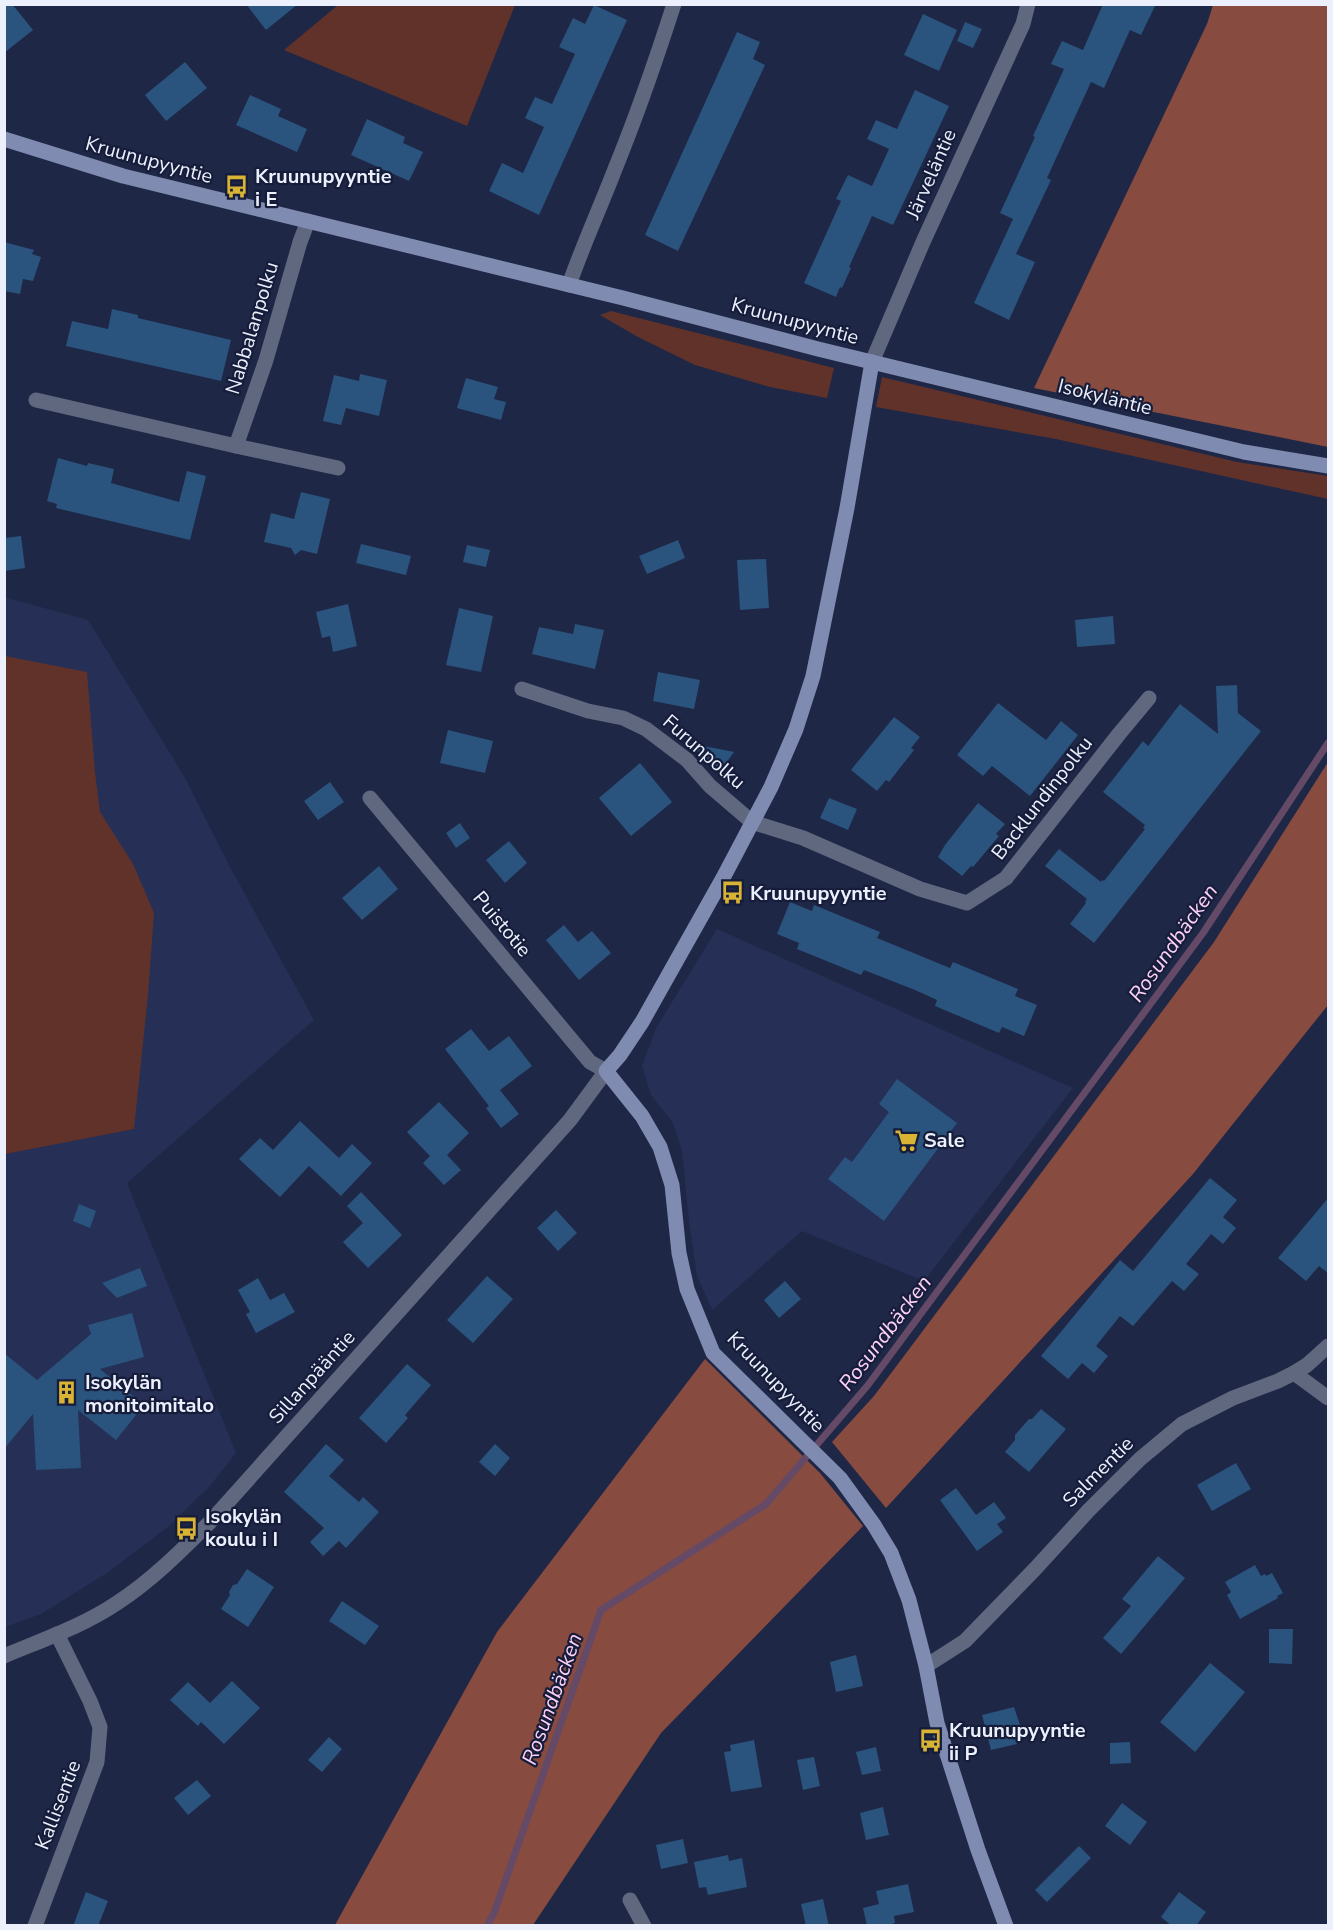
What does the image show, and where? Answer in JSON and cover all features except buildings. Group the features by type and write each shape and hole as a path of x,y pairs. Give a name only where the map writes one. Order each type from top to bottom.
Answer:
{"street":[{"path":"569,285 647,86 674,4"},
{"name":"Järveläntie","path":"872,362 928,232 1023,24 1028,4"},
{"name":"Kruunupyyntie","path":"4,139 123,177 569,285 872,362 847,507 813,676 796,729 771,787 723,878 642,1022 620,1055 606,1071 642,1116 660,1147 672,1185 678,1243 687,1288 713,1353 828,1465 874,1525 891,1553 909,1600 926,1666 937,1723 978,1850 1006,1926"},
{"name":"Nabbalanpolku","path":"236,446 266,360 308,221"},
{"name":"Isokyläntie","path":"872,362 1232,449 1329,466"},
{"path":"36,400 338,468"},
{"name":"Furunpolku","path":"522,689 588,711 624,718 646,729 687,760 710,786 752,822"},
{"name":"Backlundinpolku","path":"752,822 803,838 920,889 967,903 1006,878 1149,698"},
{"name":"Puistotie","path":"370,798 590,1062 606,1071"},
{"name":"Sillanpääntie","path":"4,1656 57,1634 116,1604 153,1576 210,1522 570,1120 606,1071"},
{"name":"Salmentie","path":"926,1666 965,1641 1154,1446 1182,1424 1233,1398 1294,1373 1319,1356 1329,1346"},
{"path":"1294,1373 1329,1398"},
{"name":"Kallisentie","path":"35,1926 98,1762 100,1727 90,1701 57,1634"},
{"path":"630,1900 644,1926"}],"shaded area":[{"path":"338,5 515,5 467,126 284,50"},
{"path":"1213,5 1328,5 1328,447 1034,388 1207,24"},
{"path":"611,311 834,368 827,398 770,387 695,365 600,315"},
{"path":"882,377 1237,462 1328,476 1328,499 1056,439 876,407"},
{"path":"4,597 88,620 184,776 230,867 314,1020 127,1183 236,1453 209,1487 168,1527 107,1573 41,1614 5,1627"},
{"path":"5,656 87,672 100,812 133,864 154,913 134,1129 5,1154"},
{"path":"1328,762 1328,1005 1193,1174 886,1508 832,1442 874,1396 1214,942"},
{"path":"717,929 1073,1088 924,1281 802,1231 712,1310 697,1276 682,1151 673,1123 651,1095 642,1066 656,1028"},
{"path":"705,1359 820,1473 863,1526 661,1733 533,1925 335,1925 497,1632"}],"waterway":[{"name":"Rosundbäcken","path":"487,1926 494,1913 601,1610 766,1504 868,1385 1203,933 1328,743"}],"place":[{"name":"Kruunupyyntie i E","path":"237,187"},
{"name":"Kruunupyyntie","path":"732,893"},
{"name":"Sale","path":"906,1140"},
{"name":"Isokylän monitoimitalo","path":"67,1393"},
{"name":"Isokylän koulu i I","path":"187,1528"},
{"name":"Kruunupyyntie ii P","path":"931,1741"}]}
